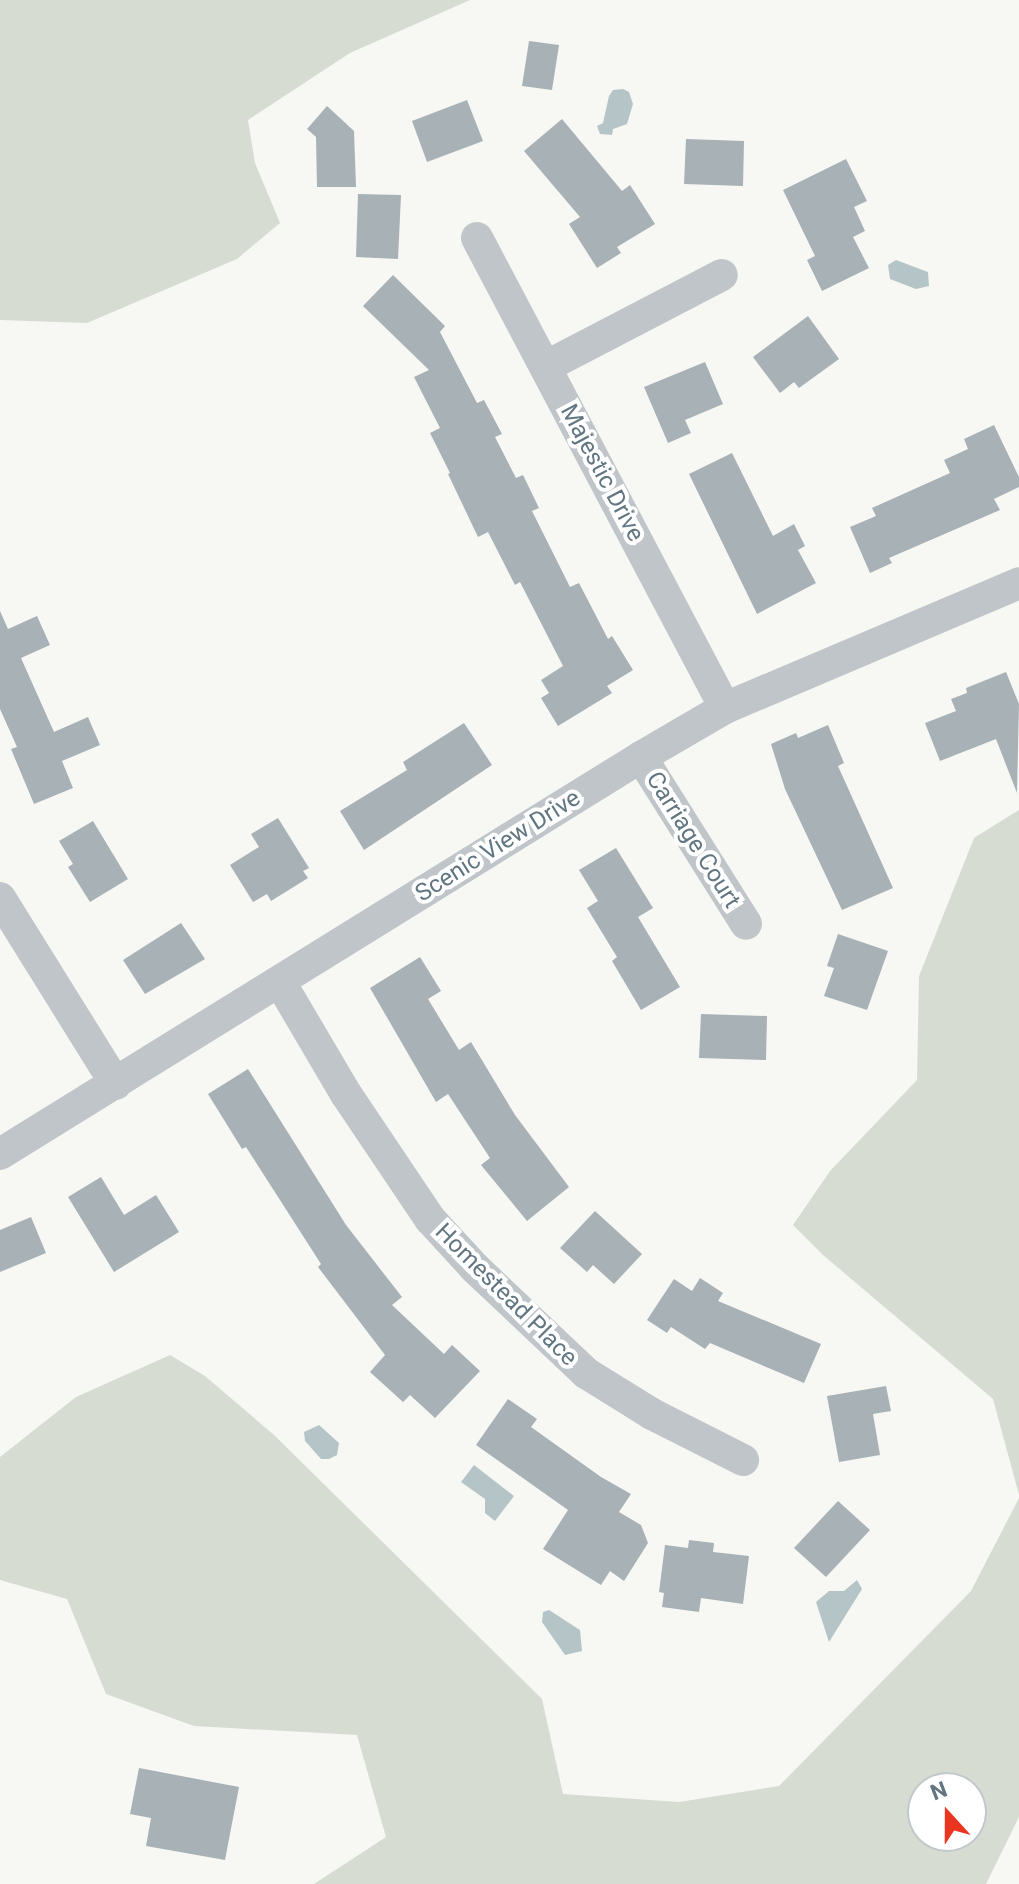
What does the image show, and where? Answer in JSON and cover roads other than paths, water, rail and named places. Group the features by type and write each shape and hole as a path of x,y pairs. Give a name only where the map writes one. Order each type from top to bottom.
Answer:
{"street":[{"name":"Majestic Drive","path":"477,238 725,708"},
{"path":"547,366 722,275"},
{"name":"Scenic View Drive","path":"0,1154 725,708 1019,583"},
{"name":"Carriage Court","path":"641,757 746,924"},
{"path":"0,898 116,1084"},
{"name":"Homestead Place","path":"280,982 346,1094 430,1219 475,1268 586,1373 652,1414 743,1460"}]}
